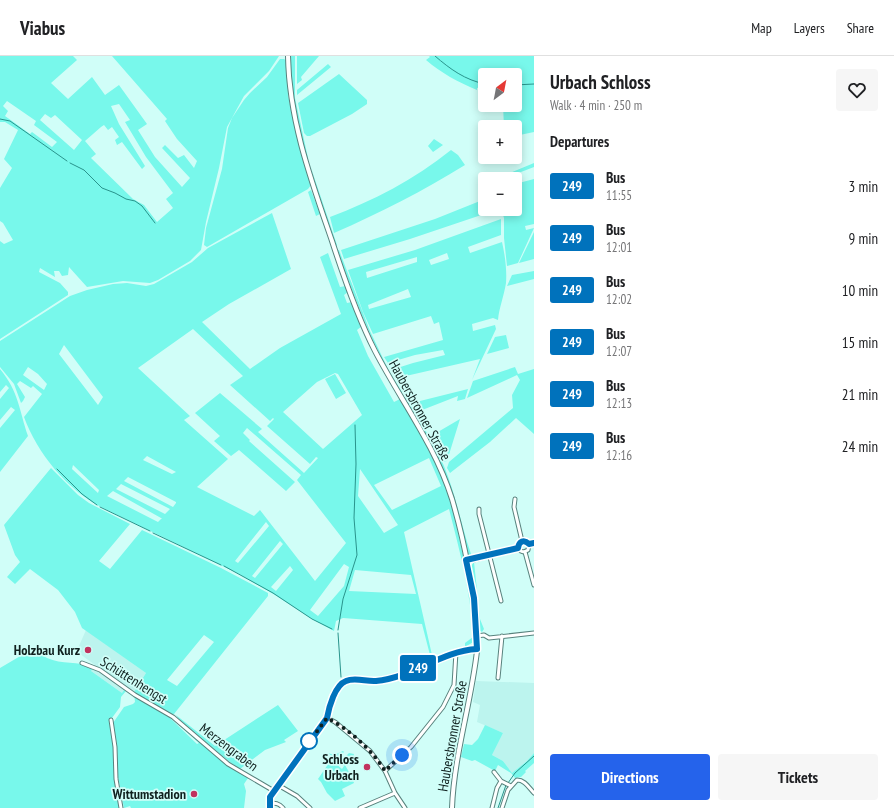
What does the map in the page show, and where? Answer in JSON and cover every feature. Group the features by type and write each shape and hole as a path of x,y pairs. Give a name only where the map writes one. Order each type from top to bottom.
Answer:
{"street":[{"name":"Haubersbronner Straße","path":"288,56 290,95 297,129 313,187 334,249 356,308 374,350 439,463 453,502 466,560 474,598 477,649 470,697 455,774 452,808"},
{"path":"514,499 514,507 522,541"},
{"path":"479,509 500,601"},
{"path":"522,541 529,544 534,543"},
{"path":"518,548 519,543 522,541"},
{"path":"525,552 528,550 529,544"},
{"path":"466,560 489,556 518,548"},
{"path":"518,548 522,552 525,552"},
{"path":"525,552 534,585"},
{"path":"477,636 484,635 489,638 534,632"},
{"path":"498,678 502,636"},
{"path":"270,808 270,797 327,718 329,706 340,686 346,680 377,681 404,675 456,652 477,649"},
{"path":"385,771 411,747 443,707 454,686 456,652"},
{"name":"Schüttenhengst","path":"82,663 100,670 135,695 173,717"},
{"name":"Merzengraben","path":"173,717 228,764 274,791"},
{"path":"327,718 335,722 370,751 385,771 395,793 405,808"},
{"path":"111,720 115,747 116,779 121,808"},
{"path":"494,772 503,782 510,785"},
{"path":"502,808 510,785 517,780 521,780 534,793"},
{"path":"492,808 497,788 503,782"},
{"path":"278,785 297,796 310,808"},
{"path":"360,808 395,793"},
{"path":"269,803 277,803 283,808"}],"shaded area":[{"path":"0,56 73,56 77,60 51,83 68,99 92,77 105,95 119,85 147,124 138,130 155,157 182,187 190,178 162,148 165,145 178,158 184,155 194,168 197,161 177,139 165,121 167,119 112,56 279,56 269,71 244,96 227,127 201,250 190,261 158,280 150,283 123,281 87,287 69,267 68,275 62,276 59,271 54,271 55,277 40,268 39,272 60,283 68,292 68,295 0,339 0,241 4,244 13,240 3,223 0,221 0,188 12,168 4,159 18,130 5,122 0,122","holes":["7,101 36,121 34,125 57,142 52,147 32,132 30,134 5,116 8,111 3,106","119,104 130,120 125,122 146,157 173,193 166,199 173,208 157,222 144,205 133,199 91,158 96,154 85,141 104,125 108,130 112,127 119,137 115,140 117,145 122,142 142,169 145,166 119,124 111,106","45,114 51,118 55,115 82,140 74,150 40,120"]},
{"path":"290,56 295,56 295,98 307,159 292,97"},
{"path":"297,56 319,56 301,77 302,80 297,84"},
{"path":"429,56 534,56 534,132 522,135 522,120 504,120 503,112 522,112 522,68 478,68 477,90 438,69 426,60 430,57"},
{"path":"280,59 287,61 288,95 311,185 308,189 207,247 204,245 206,228 222,169 228,128 232,118 244,100 267,77"},
{"path":"328,64 331,67 297,95 297,90"},
{"path":"339,74 367,100 367,104 352,114 310,136 307,136 304,133 298,103"},
{"path":"434,139 443,145 433,152 428,146"},
{"path":"451,150 458,155 465,165 401,201 334,233 330,217 362,204 408,180"},
{"path":"534,163 534,167 521,172 512,172"},
{"path":"310,165 337,245 336,247 321,203"},
{"path":"534,179 534,224 525,226 526,230 534,228 518,263 507,266 503,216 522,216 522,182"},
{"path":"311,190 320,214 316,216 308,192"},
{"path":"478,202 478,216 344,259 341,250 435,219"},
{"path":"272,213 291,269 229,304 202,322 250,369 280,348 341,314 320,257 328,253 340,287 346,286 348,292 344,295 347,303 352,302 362,326 357,330 368,356 394,402 400,399 427,443 438,465 452,505 472,595 475,641 465,647 465,643 473,637 472,621 464,573 449,509 404,532 432,655 430,655 422,624 343,618 336,621 334,631 239,574 90,501 66,481 45,457 24,417 42,394 33,386 31,388 20,381 17,384 25,397 21,403 14,384 0,367 0,341 70,296 87,290 113,284 127,283 146,286 154,284 192,262 208,248","holes":["193,329 243,376 230,385 270,421 273,418 274,419 267,426 310,464 316,457 318,458 304,473 258,432 262,429 220,393 195,413 220,436 214,441 231,456 239,450 286,491 295,482 249,441 250,440 243,433 247,428 301,475 297,480 346,543 315,581 260,510 254,516 197,487 228,459 184,420 190,416 138,368","64,345 103,397 98,405 59,354","28,367 38,374 47,384 44,390 23,375","335,373 338,374 362,415 323,449 283,412 317,382","147,456 176,472 172,474 143,460","429,458 441,486 392,510 374,485","73,465 99,490 98,493 72,469","360,469 398,525 384,533 358,496","128,477 176,503 173,507 124,481","121,484 170,509 165,514 116,489","113,491 162,518 158,522 107,496","266,522 269,526 238,563 235,561","280,541 283,544 255,578 252,576","344,564 349,567 344,586 318,616 310,610","290,566 293,570 276,591 271,587","355,570 411,575 416,594 349,591"]},
{"path":"501,219 501,235 468,247 470,253 502,242 506,273 506,283 498,320 493,318 472,324 473,331 495,325 496,329 472,380 480,359 397,378 391,370 445,355 443,350 415,355 388,363 384,357 443,340 439,322 434,324 431,316 373,334 363,312 348,270 415,250","holes":["447,253 449,259 431,265 429,260","417,257 417,262 367,278 366,272","408,289 411,297 369,309 368,305"]},
{"path":"534,232 534,259 519,263"},
{"path":"337,250 339,250 370,331 389,371 402,392 401,394 382,359 366,324"},
{"path":"534,271 534,279 507,286 512,275"},
{"path":"506,335 509,348 487,354 495,337"},
{"path":"515,367 518,374 534,369 534,434 516,418 490,442 450,473 447,468 449,462 513,408 512,395 520,380 517,375 467,398 473,381"},
{"path":"0,369 15,393 28,436 0,472 0,428 15,410 11,407 0,420 0,399 9,388 6,385 0,392"},
{"path":"335,374 346,393 336,399 325,379"},
{"path":"468,389 465,399 457,401 458,396 417,412 412,403"},
{"path":"403,397 405,397 426,431 444,466 471,557 466,551 453,498 442,467 429,440"},
{"path":"460,419 447,461 443,462 431,436"},
{"path":"51,468 78,495 89,503 130,524 99,561 110,569 142,530 221,568 268,593 268,596 174,714 171,714 170,718 197,744 199,743 173,719 228,765 248,778 244,784 246,791 244,808 131,808 130,806 124,808 118,777 117,745 113,723 124,707 135,702 134,692 146,673 82,628 75,612 58,590 30,569 15,584 7,577 20,562 15,555 4,525","holes":["204,635 214,642 177,686 167,680"]},
{"path":"474,562 480,619 484,629 482,632 479,630 477,605 471,570 471,566"},
{"path":"86,630 146,673 134,692 127,687 122,693 91,671 95,665 80,654 79,646"},
{"path":"34,648 45,657 53,660 82,664 93,668 91,671 122,693 124,690 126,691 121,697 120,707 109,722 115,755 115,776 119,808 0,808 0,668"},
{"path":"476,681 534,683 534,753 527,761 512,773 503,761 492,755 503,733 477,722 480,705 473,702"},
{"path":"278,705 298,731 284,740 286,742 265,750 240,769 182,723 176,715 215,746"},
{"path":"485,725 503,733 492,755 503,761 512,773 527,761 534,753 534,763 521,777 515,778 511,773 498,765 495,771 475,760 472,761 461,757 464,744 472,745 478,739"},
{"path":"343,751 344,752 334,762 342,769 344,766 340,762 349,753 354,754 352,760 345,765 351,774 354,783 342,789 345,796 335,801 327,793 318,779 333,757 328,753 334,755"}],"waterway":[{"path":"435,56 458,73 478,82"},
{"path":"522,85 534,84"},
{"path":"0,119 10,121 67,161"},
{"path":"70,163 84,170 102,188 126,199 135,201 142,206 155,223"},
{"path":"338,630 343,599 357,555 354,518 356,464 355,425"},
{"path":"57,469 82,494 97,505"},
{"path":"100,507 150,531"},
{"path":"153,533 221,565"},
{"path":"224,566 273,593 312,619 332,629"},
{"path":"338,633 341,677"},
{"path":"508,783 515,773 534,756"},
{"path":"498,808 506,785"}],"bus line":[{"name":"249","path":"270,808 270,797 327,718 329,706 342,683 346,680 377,681 404,675 456,652 477,649 474,598 466,560 474,560 518,548 519,543 522,541 529,544 534,543"}],"place":[{"name":"Holzbau Kurz","path":"88,650"},
{"name":"Schloss Urbach","path":"367,767"},
{"name":"Wittumstadion","path":"194,794"}],"route":[{"path":"309,741 327,718 335,722 370,751 385,771 402,755"}]}
